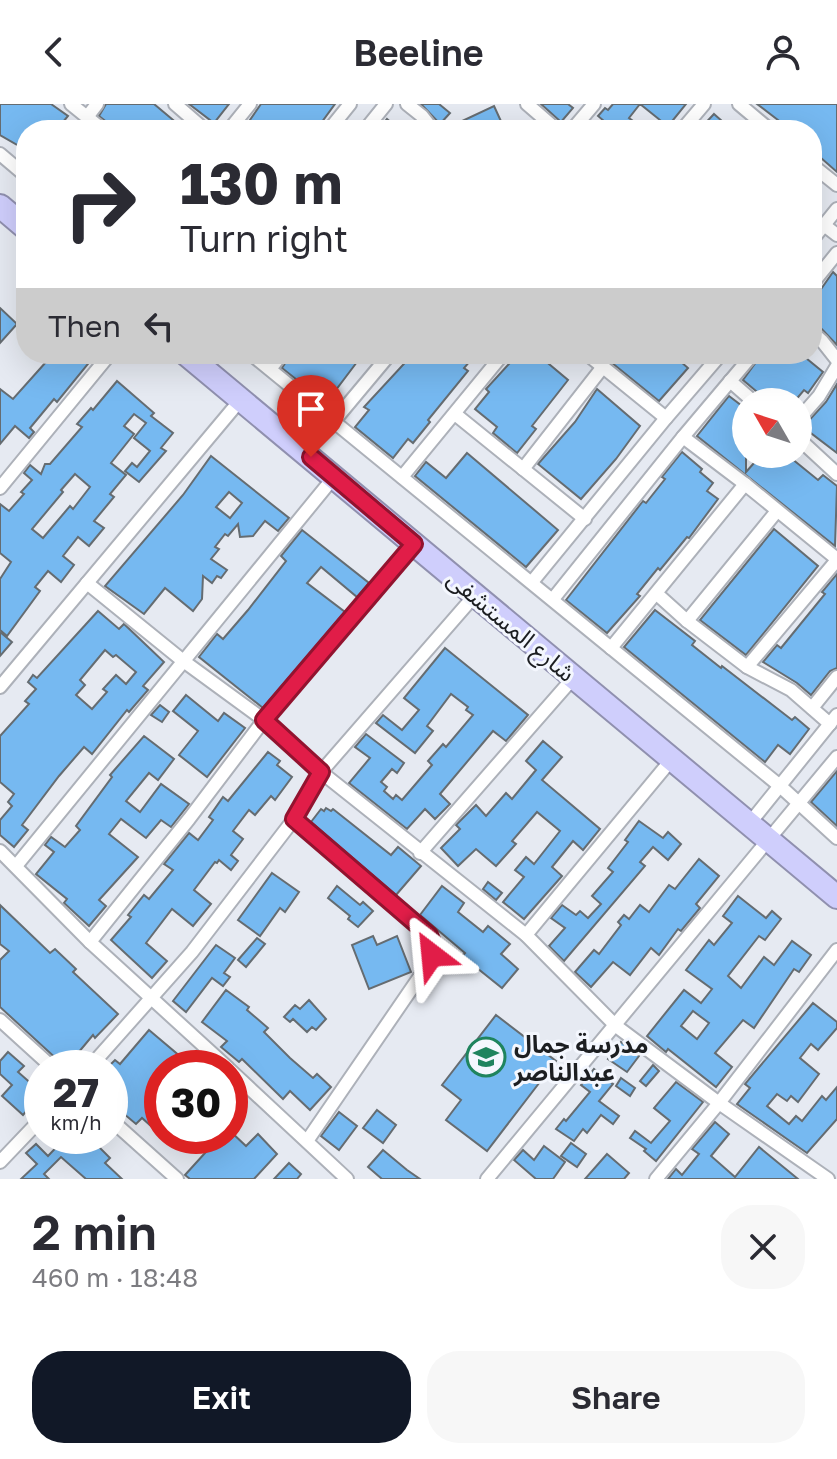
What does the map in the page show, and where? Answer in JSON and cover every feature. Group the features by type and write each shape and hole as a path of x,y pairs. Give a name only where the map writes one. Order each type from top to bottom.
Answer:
{"highway":[{"path":"0,206 16,220"},
{"name":"شارع المستشفى","path":"199,364 837,897"}],"street":[{"path":"71,104 91,120"},
{"path":"87,117 97,104"},
{"path":"175,104 193,120"},
{"path":"237,120 250,104"},
{"path":"337,120 350,104"},
{"path":"373,120 386,104"},
{"path":"407,104 425,120"},
{"path":"527,104 545,120"},
{"path":"580,120 594,104"},
{"path":"739,104 758,120"},
{"path":"0,154 16,168"},
{"path":"822,228 837,209"},
{"path":"824,225 837,235"},
{"path":"822,272 837,253"},
{"path":"812,404 837,363 822,341"},
{"path":"0,488 102,364"},
{"path":"264,364 780,786 837,838"},
{"path":"270,369 274,364"},
{"path":"334,421 377,364"},
{"path":"402,477 495,364"},
{"path":"598,364 666,418"},
{"path":"532,582 710,364"},
{"path":"553,599 744,364"},
{"path":"523,469 602,368"},
{"path":"730,381 738,388"},
{"path":"0,687 242,398"},
{"path":"455,414 585,519"},
{"path":"683,437 837,559 747,667"},
{"path":"812,451 837,474"},
{"path":"636,454 657,470"},
{"path":"16,866 334,477"},
{"path":"611,648 745,484"},
{"path":"687,621 777,511"},
{"path":"90,942 264,720 414,544"},
{"path":"87,583 182,660 264,720 321,772 526,935 616,1026 828,1179"},
{"path":"657,594 747,667 791,690 812,708 834,720 749,824"},
{"path":"106,1050 154,998 294,819 321,772 475,595"},
{"path":"420,853 574,677"},
{"path":"812,708 837,677"},
{"path":"487,1179 837,757"},
{"path":"526,935 672,759"},
{"path":"294,819 429,935 433,945 425,969 307,1141"},
{"path":"0,851 90,942 209,1050"},
{"path":"656,1179 837,950"},
{"path":"0,1020 33,1050"},
{"path":"248,1087 347,1179"},
{"path":"128,1135 177,1179"},
{"path":"0,1162 24,1137"}],"building":[{"path":"0,104 51,104 68,116 65,120 16,120 16,144 0,135"},
{"path":"106,104 154,104 173,120 104,120 99,116"},
{"path":"189,104 229,104 216,120 210,120"},
{"path":"261,104 335,104 323,120 250,120"},
{"path":"421,104 439,104 450,113 444,120 436,120"},
{"path":"541,104 568,104 573,108 563,120"},
{"path":"613,104 640,104 629,118 632,120 603,120 598,116 605,108 608,110"},
{"path":"640,104 686,104 673,120 660,120"},
{"path":"757,104 837,104 837,172 822,159 822,120 778,120"},
{"path":"494,106 500,120 464,120"},
{"path":"833,272 837,276 837,345 822,329 822,288"},
{"path":"0,308 16,325 0,343"},
{"path":"44,364 88,364 57,402 54,399 30,428 34,432 29,438 15,426 0,444 0,389 13,399"},
{"path":"285,364 355,364 326,403 282,368"},
{"path":"404,364 467,364 464,368 468,371 428,420 430,422 413,443 408,439 393,458 355,427 369,410 364,407"},
{"path":"509,364 549,364 568,380 532,426 536,429 517,453 493,433 497,427 475,409 489,392 486,389"},
{"path":"613,364 683,364 688,368 659,401"},
{"path":"755,364 813,364 823,372 812,388 752,388 743,380"},
{"path":"117,381 154,413 151,416 173,433 161,448 166,451 139,482 125,471 132,463 137,467 150,451 134,438 146,423 134,414 124,426 134,434 111,463 126,475 110,494 114,497 94,521 104,528 89,546 78,537 63,556 74,565 61,582 48,571 35,587 40,591 7,636 0,630 0,579 11,562 0,553 0,504 9,511 32,480 24,473 30,465 41,474 45,464 50,464 82,427 77,424 91,408 93,410","holes":["75,474 90,487 73,509 70,506 43,538 32,529"]},
{"path":"837,384 837,453 812,434 812,417"},
{"path":"597,389 640,426 581,499 538,464 575,422"},
{"path":"729,396 732,398 732,464 697,436"},
{"path":"682,452 713,483 707,491 718,499 689,538 660,570 658,568 637,594 640,596 607,633 566,600 643,501 646,503 665,479 662,477"},
{"path":"467,453 558,530 526,567 415,476 426,462 446,478"},
{"path":"211,456 289,518 278,531 265,521 253,536 240,537 238,524 228,536 225,534 211,559 227,570 212,583 203,576 202,599 193,611 165,588 144,614 105,586 183,495","holes":["229,492 242,503 230,518 216,507"]},
{"path":"737,468 746,468 746,472 750,468 803,468 818,480 823,475 837,486 835,546"},
{"path":"774,529 818,566 746,655 700,620"},
{"path":"302,530 369,583 357,597 321,567 307,583 345,612 263,708 199,657 217,634 223,639 248,610 286,561 281,556"},
{"path":"837,574 837,668 830,671 811,695 763,662 777,645 781,648 825,594 822,592"},
{"path":"655,610 695,641 692,645 721,668 809,729 790,754 778,745 765,762 624,647"},
{"path":"98,611 119,629 124,624 164,662 143,686 148,690 129,712 127,710 92,754 84,747 59,776 22,825 28,830 14,847 0,835 0,820 12,806 8,802 14,794 0,782 0,736 29,704 25,701 36,689 28,682 33,675 37,678","holes":["105,650 113,657 116,655 136,672 126,684 116,675 103,689 107,692 92,709 76,695 85,685 80,680"]},
{"path":"0,632 12,642 0,656"},
{"path":"445,648 528,715 506,741 493,731 440,794 450,804 435,819 425,809 407,829 349,783 370,758 355,747 366,734 404,763 397,773 392,769 381,782 387,787 384,791 393,799 396,795 402,800 432,765 428,761 443,744 446,747 473,715 451,694 427,726 433,731 415,753 376,723 383,715 402,730 419,710 404,698"},
{"path":"186,695 218,721 224,713 245,728 207,777 179,755 198,731 173,711"},
{"path":"160,705 169,712 162,722 151,715"},
{"path":"144,736 174,759 158,780 149,773 126,801 140,812 161,784 189,804 171,827 161,820 146,838 121,819 109,834 138,857 99,900 106,906 89,926 64,903 67,899 36,874 54,852 45,845 51,837 65,847 80,830 76,826 112,777 110,775"},
{"path":"543,741 562,757 542,780 600,829 583,850 573,841 552,867 562,876 524,919 503,902 524,877 515,870 526,857 534,864 560,831 537,812 512,841 516,844 496,866 476,849 458,866 441,848 460,829 456,825 476,805 486,816 506,793 512,799 536,770 526,761"},
{"path":"268,752 280,761 277,765 292,777 275,800 271,796 255,815 249,810 233,831 243,839 231,855 238,861 231,870 219,860 215,862 194,890 211,904 193,926 172,909 146,943 167,961 152,978 111,940 131,917 128,915 144,895 149,899 173,870 164,864 189,833 198,840 213,820 209,817 223,797 228,801"},
{"path":"837,771 837,826 811,802"},
{"path":"326,808 333,809 391,855 398,847 421,866 396,895 311,822 321,809 324,811"},
{"path":"639,821 663,838 668,832 681,844 668,860 653,847 640,862 645,866 564,961 549,946 565,928 551,918 562,905 576,915 580,911 588,918 601,904 592,896 613,872 608,868"},
{"path":"699,859 719,876 696,904 700,908 681,931 678,929 659,955 651,948 630,975 613,962 591,987 575,972 594,950 599,954 621,925 618,922 624,915 629,919 640,905 649,912 669,885 675,889"},
{"path":"272,873 299,892 285,912 280,908 260,936 238,920"},
{"path":"488,882 502,893 496,900 483,889"},
{"path":"337,886 360,905 363,902 373,911 358,927 328,898"},
{"path":"442,886 464,903 458,912 483,932 488,926 510,944 501,954 518,969 502,988 462,956 465,953 420,915"},
{"path":"738,896 766,918 772,911 781,919 765,940 759,936 728,976 741,988 764,957 774,965 792,941 811,955 799,972 794,969 754,1028 743,1020 715,1053 732,1067 716,1087 647,1036 684,990 701,1003 712,989 686,970 709,940 714,945 732,923 723,916","holes":["693,1011 709,1023 697,1039 681,1026"]},
{"path":"0,905 50,953 55,949 76,969 73,972 118,1014 80,1050 47,1050 0,1007 0,960 9,951 0,944"},
{"path":"373,936 377,945 397,936 411,972 369,989 352,945"},
{"path":"257,938 265,944 246,967 238,960"},
{"path":"216,945 235,958 224,973 230,977 223,986 212,978 186,1012 173,1001"},
{"path":"226,990 249,1007 247,1010 268,1028 264,1032 290,1058 313,1078 317,1074 331,1087 310,1110 290,1091 283,1099 248,1065 248,1050 225,1050 221,1047 227,1041 202,1022"},
{"path":"309,1000 326,1019 316,1030 312,1027 307,1032 293,1019 290,1022 284,1017 295,1005 300,1009"},
{"path":"813,1003 837,1022 837,1028 818,1050 811,1044 800,1058 819,1074 798,1102 791,1096 787,1101 777,1094 767,1106 789,1124 796,1116 802,1121 822,1096 826,1100 837,1087 837,1119 807,1153 737,1104 750,1088 745,1084"},
{"path":"496,1015 556,1061 487,1151 446,1120 461,1100 442,1085"},
{"path":"149,1030 173,1050 144,1050 144,1120 142,1118 136,1124 128,1117 128,1055"},
{"path":"621,1042 639,1056 627,1072 608,1059"},
{"path":"8,1052 24,1066 18,1072 24,1077 23,1115 2,1096 12,1085 0,1074 0,1061"},
{"path":"653,1065 659,1071 646,1086 640,1081"},
{"path":"594,1069 613,1084 599,1101 619,1116 613,1124 601,1115 587,1133 583,1129 574,1141 556,1129 590,1092 581,1085"},
{"path":"621,1078 635,1088 630,1096 616,1086"},
{"path":"676,1082 703,1102 656,1161 630,1138 635,1131 651,1143 670,1121 654,1108"},
{"path":"377,1110 396,1125 383,1143 363,1128"},
{"path":"339,1112 357,1126 339,1150 321,1136"},
{"path":"715,1122 729,1134 711,1156 735,1177 759,1147 798,1179 668,1179 676,1169 682,1175 699,1154 692,1149"},
{"path":"258,1134 277,1154 254,1179 190,1179 185,1175 204,1154 248,1154 248,1144"},
{"path":"571,1143 586,1154 577,1167 561,1156"},
{"path":"544,1146 565,1162 553,1179 536,1179 514,1160 523,1150 534,1160"},
{"path":"383,1150 420,1179 382,1179 368,1167"},
{"path":"27,1154 106,1154 110,1158 105,1163 122,1179 86,1179 61,1157 44,1174 49,1179 21,1179 37,1164"},
{"path":"607,1154 629,1173 624,1179 585,1179"},
{"path":"289,1163 301,1174 297,1179 274,1179"}],"place":[{"name":"مدرسة جمال عبدالناصر","path":"486,1057"}],"route":[{"path":"311,457 414,544 264,720 321,772 294,819 429,935 433,945 432,955"}]}
